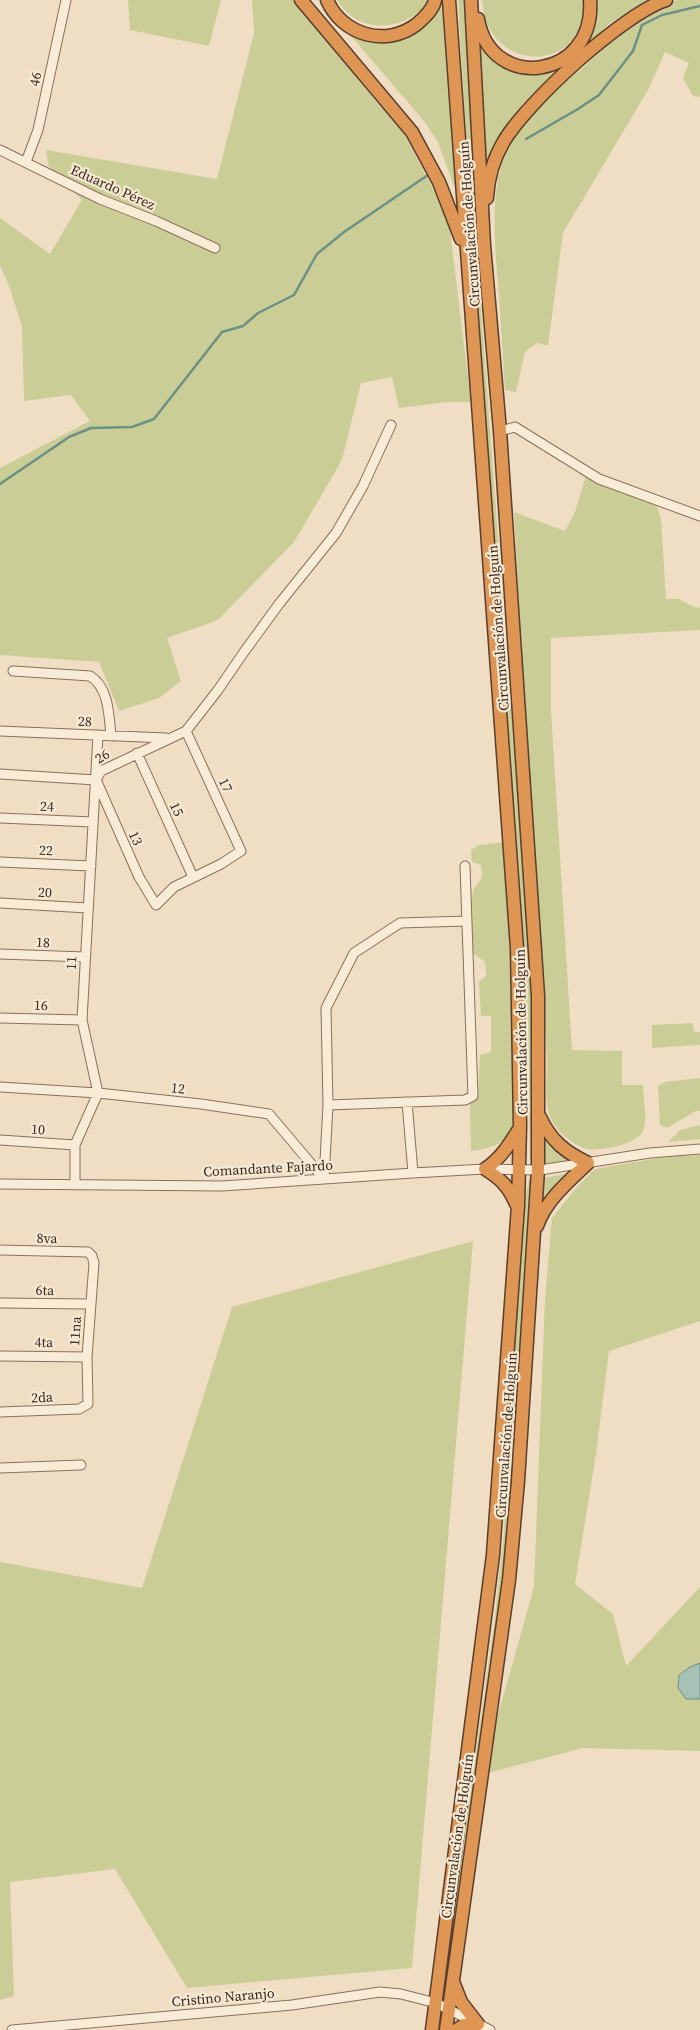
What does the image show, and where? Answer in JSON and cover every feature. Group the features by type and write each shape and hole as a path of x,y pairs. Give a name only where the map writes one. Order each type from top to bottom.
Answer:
{"highway":[{"path":"302,0 412,132 439,182 466,252"},
{"path":"327,0 331,9 342,22 358,32 375,37 393,36 410,30 424,19 435,0"},
{"name":"Circunvalación de Holguín","path":"432,2030 493,1555 518,1206 520,1126 517,948 449,0"},
{"name":"Circunvalación de Holguín","path":"446,2030 509,1580 518,1481 538,1169 538,996 500,431 484,246 471,0"},
{"path":"474,0 483,40 494,54 509,63 527,68 545,67 562,61 576,50 586,35 592,15 590,0"},
{"path":"484,246 487,194 492,165 505,140 521,118 563,74 623,24 666,0"},
{"path":"534,1235 541,1215 588,1163 568,1154 557,1143 546,1130 538,1113"},
{"path":"518,1206 510,1189 500,1178 485,1169 498,1160 505,1152 520,1126"},
{"path":"453,1982 461,2002 478,2024"},
{"path":"456,2030 464,2025 478,2024"}],"street":[{"name":"46","path":"26,162 38,130 66,0"},
{"name":"Eduardo Pérez","path":"0,150 100,199 156,221 215,248"},
{"path":"186,731 218,690 279,604 336,533 363,486 391,424"},
{"path":"500,431 515,427 599,479 700,516"},
{"path":"13,671 90,676 97,680 107,704 111,736"},
{"name":"28","path":"0,731 169,738"},
{"name":"26","path":"0,774 96,780 101,771 186,731"},
{"name":"17","path":"186,731 240,851 220,864 193,877"},
{"name":"11","path":"98,736 82,1020 98,1092"},
{"name":"15","path":"137,753 193,877"},
{"name":"13","path":"96,780 139,877 156,905 174,887 193,877"},
{"name":"24","path":"0,818 93,822"},
{"name":"22","path":"0,862 91,866"},
{"path":"328,1105 465,1100 473,1096 465,866"},
{"name":"20","path":"0,903 88,908"},
{"path":"324,1179 328,1105 326,1008 354,953 400,922 466,921"},
{"name":"18","path":"0,954 85,957"},
{"name":"16","path":"0,1018 82,1020"},
{"name":"12","path":"0,1087 98,1092 269,1114 324,1179"},
{"path":"75,1185 74,1145 98,1092"},
{"path":"407,1102 413,1173"},
{"name":"10","path":"0,1140 74,1145"},
{"name":"Comandante Fajardo","path":"0,1184 222,1186 485,1169 540,1170 650,1153 700,1149"},
{"name":"8va","path":"0,1250 88,1252 92,1256"},
{"name":"11na","path":"84,1407 88,1404 87,1357 94,1263 92,1256"},
{"name":"6ta","path":"0,1304 90,1304"},
{"name":"4ta","path":"0,1356 87,1357"},
{"name":"2da","path":"0,1412 79,1409 84,1407"},
{"path":"0,1468 80,1465"},
{"name":"Cristino Naranjo","path":"12,2030 292,2005 380,1992 401,1994 436,2003 490,2030"}],"green space":[{"path":"128,0 221,0 209,46 130,30"},
{"path":"252,0 294,0 375,101 402,130 438,198 450,230 471,402 447,402 399,408 392,377 361,383 342,460 294,542 218,620 167,638 181,681 159,698 119,711 99,662 0,655 0,468 90,421 71,395 24,401 22,327 10,288 0,266 0,218 50,254 82,200 49,167 46,150 217,179 254,33"},
{"path":"320,0 325,0 342,23 393,37 436,9 441,0 446,0 455,189 438,142 424,121"},
{"path":"337,0 429,0 420,11 409,19 383,26 357,20 346,12"},
{"path":"458,0 464,0 478,268 528,936 534,1051 533,1160 530,1160 528,1022 500,605 473,249"},
{"path":"482,0 585,0 583,21 573,40 562,49 550,55 537,57 523,55 499,42 490,30 484,15"},
{"path":"596,0 647,0 609,24 523,103 500,137 484,179 477,31 494,54 543,68 593,25 597,5"},
{"path":"677,0 700,0 700,97 693,96 683,78 689,63 665,52 649,88 563,233 548,346 537,343 525,352 516,392 505,390 495,208 501,165 509,145 520,127 535,110 617,36 651,11"},
{"path":"586,475 655,501 661,519 666,599 679,599 700,608 700,630 551,638 551,711 572,1050 622,1051 622,1085 643,1085 645,1108 644,1126 640,1136 618,1146 593,1150 577,1145 558,1130 549,1114 546,1098 547,1060 524,709 514,512 565,531 575,512"},
{"path":"506,842 517,1060 518,1088 516,1114 510,1132 502,1141 484,1149 471,1151 470,1102 478,1098 480,1055 491,1052 491,1016 481,1016 479,982 486,976 485,962 473,953 471,901 474,888 482,878 481,865 472,862 471,850 479,845"},
{"path":"693,1023 694,1032 700,1032 700,1045 652,1048 652,1025"},
{"path":"700,1078 700,1111 696,1111 667,1128 660,1125 658,1086 665,1082"},
{"path":"700,1125 700,1139 668,1142 680,1130"},
{"path":"543,1138 547,1141 571,1162 544,1166"},
{"path":"700,1155 700,1321 609,1351 596,1454 575,1584 613,1614 626,1666 700,1587 700,1751 583,1748 481,1775 534,1587 545,1299 552,1218 576,1188 595,1169 669,1156"},
{"path":"571,1173 542,1206 539,1179"},
{"path":"529,1179 533,1182 513,1450 509,1533 449,1976 447,1979 445,1975 494,1624 504,1532 506,1468 526,1195"},
{"path":"473,1241 412,1968 187,1988 115,1869 10,1882 14,1996 0,2000 0,1562 142,1588 232,1307"}],"shaded area":[{"path":"700,1663 700,1699 686,1699 678,1688 679,1675"}],"waterway":[{"path":"526,139 599,95 633,51 642,25 662,15 700,6"},
{"path":"0,484 69,437 91,428 132,427 154,419 222,332 243,326 258,313 294,295 317,254 344,232 428,175"}]}
